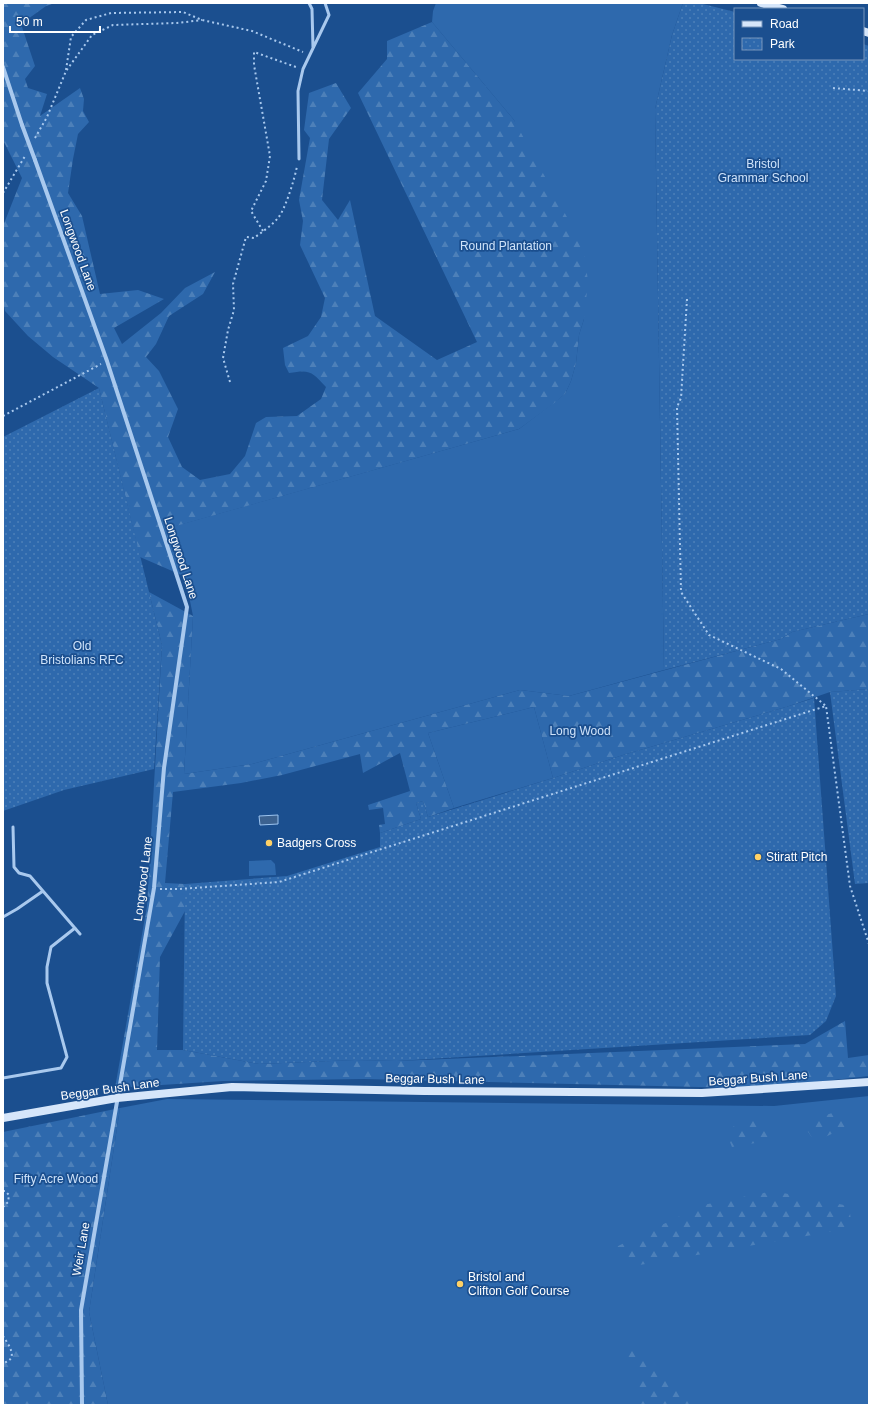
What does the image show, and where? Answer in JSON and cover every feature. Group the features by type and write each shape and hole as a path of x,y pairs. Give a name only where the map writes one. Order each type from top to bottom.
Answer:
{"main road":[{"path":"762,3 780,8"},
{"name":"Beggar Bush Lane","path":"3,1118 117,1098 232,1087 424,1091 702,1093 869,1082"}],"street":[{"name":"Longwood Lane","path":"3,67 22,125 107,361 187,607 164,768 154,888 117,1098"},
{"name":"Weir Lane","path":"82,1405 80,1310 117,1098"}],"lane":[{"path":"309,3 312,10 313,50"},
{"path":"299,159 298,91 303,70 329,15 325,3"},
{"path":"13,827 14,867 19,873 30,876 80,934"},
{"path":"3,917 43,891"},
{"path":"3,1078 61,1068 66,1057 48,983 47,967 51,947 75,928"}],"path":[{"path":"66,72 71,37 86,20 112,13 183,12 202,20 252,31 310,55"},
{"path":"32,144 47,117 66,72 92,35 113,25 177,23 202,20"},
{"path":"263,231 250,211 266,181 270,156 254,66 254,52 303,70"},
{"path":"833,88 869,90"},
{"path":"3,193 28,150"},
{"path":"230,382 223,358 228,330 234,310 233,284 246,237 254,238 279,217 295,179 299,159"},
{"path":"687,300 681,398 677,407 681,592 709,634 781,669 826,706 850,886 869,944"},
{"path":"3,416 107,361"},
{"path":"154,888 179,889 279,882 826,706"},
{"path":"3,1191 9,1195 8,1202 3,1207"},
{"path":"3,1336 10,1345 12,1351 10,1360 3,1363"}],"green space":[{"name":"Round Plantation","path":"3,3 55,3 46,6 21,24 35,66 25,79 28,88 47,94 40,116 80,88 84,99 83,111 89,122 78,134 68,193 82,216 100,294 138,290 164,299 114,328 122,344 161,313 185,288 215,272 203,294 169,316 156,344 146,357 159,371 178,409 168,437 182,467 200,480 230,474 245,456 256,423 266,417 297,416 321,399 326,387 310,373 302,371 289,373 285,365 283,348 308,336 321,317 325,298 300,245 303,221 299,200 310,138 304,130 309,93 336,83 351,108 329,139 322,200 338,220 350,200 375,316 437,360 477,342 358,93 387,59 387,41 432,22 514,120 568,219 585,257 588,282 584,319 579,335 576,363 571,381 565,394 519,429 176,526 186,577 140,557 99,388 53,357 28,336 5,311 3,301 3,226 22,178 3,140"},
{"path":"436,3 683,3 672,35 655,109 664,670 569,696 520,690 252,764 184,774 193,616 175,526 519,429 565,394 571,381 576,363 579,335 584,319 514,120 432,22 433,11"},
{"name":"Bristol Grammar School","path":"683,3 699,3 734,12 734,60 864,60 864,44 869,46 869,614 792,632 781,639 664,670 655,109 672,35"},
{"name":"Old Bristolians RFC","path":"99,388 162,645 154,769 64,790 3,811 3,437"},
{"name":"Long Wood","path":"149,592 193,616 184,774 252,764 520,690 569,696 781,639 792,632 869,614 869,689 830,692 789,706 623,755 553,778 534,707 428,733 454,808 428,817 423,801 416,803 421,819 380,833 379,825 385,824 383,808 369,810 368,805 410,791 400,753 363,773 360,754 282,775 241,783 173,792 165,883 185,884 185,911 160,957 157,1050 183,1050 259,1064 355,1060 397,1061 805,1044 845,1021 848,1058 869,1055 869,1076 779,1086 742,1088 364,1079 223,1081 115,1088 147,906 162,645"},
{"path":"869,689 869,883 855,884 830,692"},
{"path":"814,698 836,996 826,1021 810,1035 397,1061 355,1060 259,1064 183,1050 185,884 287,876 380,847 380,833 421,819 416,803 423,801 428,817 623,755"},
{"path":"534,707 553,778 454,808 428,733"},
{"path":"271,860 275,864 276,875 249,876 249,861"},
{"path":"869,1096 869,1405 108,1405 89,1312 120,1108 167,1099 774,1106"},
{"name":"Fifty Acre Wood","path":"120,1108 89,1312 108,1405 3,1405 3,1132"},
{"path":"838,1111 856,1122 815,1142 802,1123"},
{"path":"753,1119 773,1140 732,1147 725,1130"},
{"path":"773,1191 849,1206 852,1228 628,1267 616,1247 703,1205"},
{"path":"627,1347 655,1361 682,1388 695,1405 636,1405 638,1378 623,1356"}],"shaded area":[{"path":"278,815 278,824 260,825 259,816"}],"place":[{"name":"Badgers Cross","path":"269,843"},
{"name":"Stiratt Pitch","path":"758,857"},
{"name":"Bristol and Clifton Golf Course","path":"460,1284"}]}
